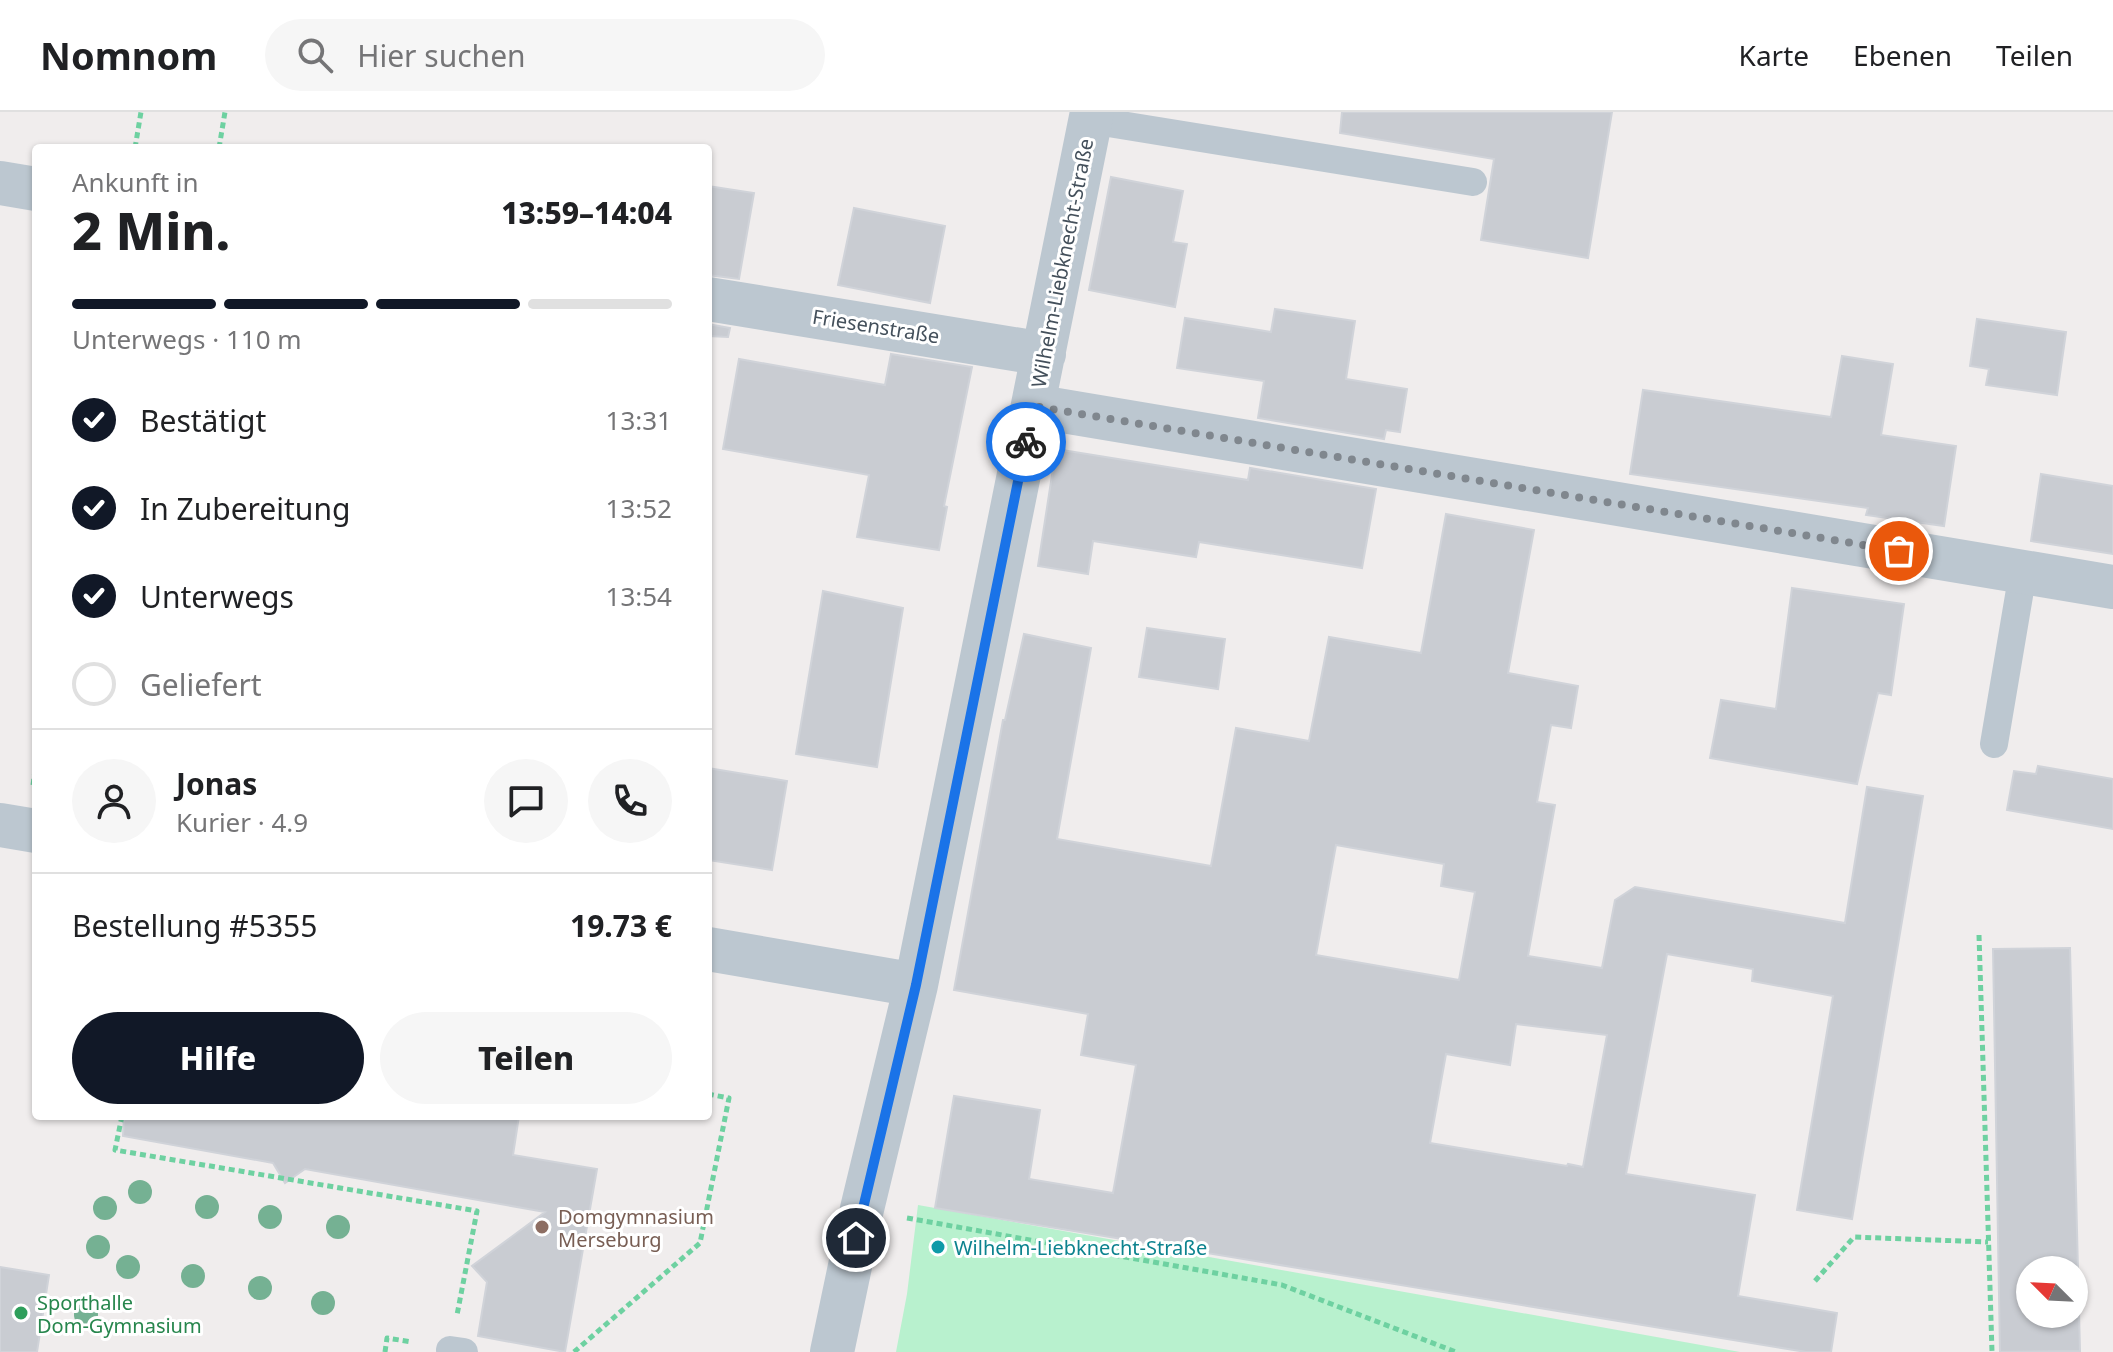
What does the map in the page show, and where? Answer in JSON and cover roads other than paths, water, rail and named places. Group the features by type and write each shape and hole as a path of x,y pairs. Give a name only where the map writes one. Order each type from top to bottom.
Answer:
{"street":[{"name":"Wilhelm-Liebknecht-Straße","path":"832,1352 862,1209 916,985 1091,116"},
{"path":"0,183 32,188"},
{"name":"Friesenstraße","path":"712,300 1044,354"},
{"path":"1033,406 2113,587"},
{"path":"0,825 32,830"},
{"path":"712,950 916,985"}],"lane":[{"path":"1091,116 1473,182"},
{"path":"1994,744 2023,572"}],"place":[{"name":"Domgymnasium Merseburg","path":"542,1227"},
{"name":"Wilhelm-Liebknecht-Straße","path":"938,1247"},
{"name":"Sporthalle Dom-Gymnasium","path":"21,1313"}]}
